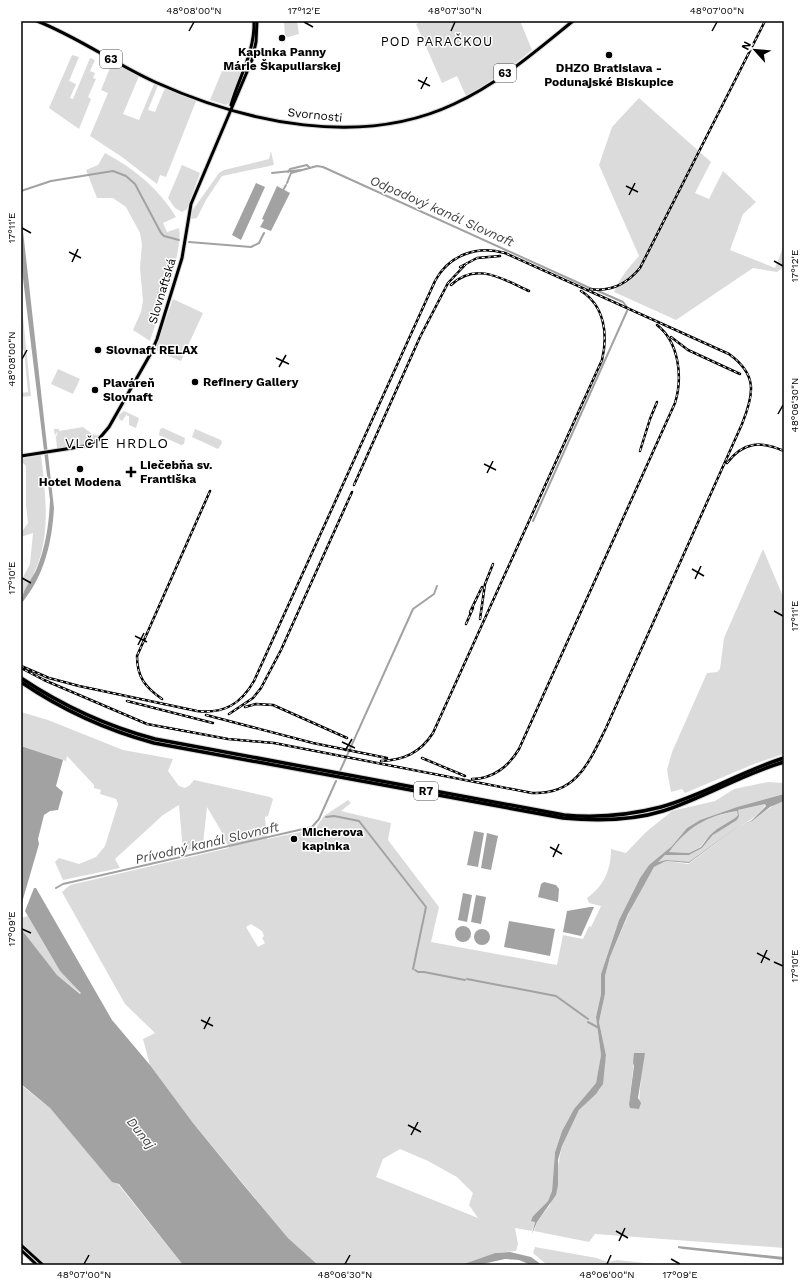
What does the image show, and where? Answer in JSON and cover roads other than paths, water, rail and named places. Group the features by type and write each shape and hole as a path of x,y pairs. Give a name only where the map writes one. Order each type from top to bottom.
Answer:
{"highway":[{"name":"R7","path":"21,678 64,706 120,729 166,742 530,810 576,816 625,814 661,807 693,796 762,765 784,758"},
{"name":"R7","path":"21,682 64,706 118,732 165,745 514,811 568,819 626,818 661,812 752,773 784,762"}],"main road":[{"name":"Svornosti","path":"37,21 45,24"},
{"name":"Svornosti","path":"40,21 157,82 225,108 280,120 341,127 377,126 417,118 450,106 484,88 573,21"},
{"path":"254,21 254,38 249,58 233,103 237,111 227,116 225,108 233,103 254,51 257,36 257,21"},
{"name":"Slovnaftská","path":"21,456 85,446 96,441 104,434 151,353 181,262 191,204 233,103"},
{"path":"21,1245 43,1265"},
{"path":"21,1250 37,1265"}],"water":[{"path":"256,183 265,187 241,240 232,235"},
{"path":"277,186 290,193 271,231 260,227 264,220 262,219"},
{"path":"21,213 54,508 49,547 41,571 36,583 21,604 21,599 37,568 43,551 48,526 50,500 21,262"},
{"path":"21,746 63,760 56,786 63,792 58,810 50,811 44,815 38,839 39,844 21,906"},
{"path":"784,794 784,801 770,807 752,821 740,825 689,863 666,861 654,867 628,914 610,957 605,976 605,994 599,1022 606,1055 603,1084 596,1094 579,1110 562,1146 558,1160 558,1185 556,1195 537,1222 532,1234 535,1222 531,1221 533,1216 548,1201 552,1191 555,1152 562,1131 574,1109 596,1083 601,1055 596,1017 601,994 601,974 619,920 640,878 649,865 672,846 687,828 700,820 737,807","holes":["765,804 766,806 751,821 740,825 689,862 666,860 658,862 665,855 689,855 702,848 713,835 737,820 739,816 738,810","737,811 738,815 710,835 701,847 689,853 669,852 683,836 698,824 716,816"]},
{"path":"474,831 484,833 478,867 467,865"},
{"path":"487,833 498,836 491,870 481,868"},
{"path":"544,882 556,885 559,889 558,902 538,897 541,884"},
{"name":"Dunaj","path":"34,888 36,888 112,1020 150,1065 193,1123 288,1238 318,1265 183,1265 119,1184 112,1182 50,1108 21,1084 21,929 57,975 80,994 81,993 60,971 25,911"},
{"path":"463,893 472,895 467,922 458,920"},
{"path":"476,895 486,897 481,924 471,922"},
{"path":"594,907 581,936 563,932 567,911"},
{"path":"509,921 555,929 550,956 504,947"},
{"path":"463,926 469,928 471,934 469,940 463,942 457,940 455,934 457,928"},
{"path":"482,929 488,931 490,937 488,943 482,945 476,943 474,937 476,931"},
{"path":"634,1053 645,1053 638,1098 641,1103 639,1109 630,1108 629,1104 634,1066"},
{"path":"678,1246 784,1257 784,1260 683,1249 678,1248"},
{"path":"510,1252 531,1257 542,1265 531,1265 519,1260 505,1259 478,1265 461,1265 495,1253"}],"waterway":[{"name":"Odpadový kanál Slovnaft","path":"288,172 290,169 307,165 310,168"},
{"name":"Odpadový kanál Slovnaft","path":"287,183 291,173 317,166 323,167 592,289"},
{"path":"272,173 301,170"},
{"name":"Odpadový kanál Slovnaft","path":"21,191 51,181 113,171 126,176 135,184 161,233 164,236 179,240"},
{"name":"Odpadový kanál Slovnaft","path":"283,190 286,185"},
{"name":"Odpadový kanál Slovnaft","path":"189,242 251,247 259,243 264,233"},
{"name":"Odpadový kanál Slovnaft","path":"598,291 623,302 627,307"},
{"name":"Odpadový kanál Slovnaft","path":"533,521 627,311"},
{"name":"Prívodný kanál Slovnaft","path":"340,771 413,609 434,594 437,586"},
{"name":"Prívodný kanál Slovnaft","path":"56,888 63,884 312,827 319,819 336,781"},
{"path":"326,817 334,816 359,821 426,907 413,969"},
{"path":"415,970 418,972 465,980"},
{"path":"467,979 556,996 588,1019"},
{"path":"588,1022 599,1028"}],"railway":[{"path":"590,289 597,290 618,286 635,274 640,268 765,21"},
{"path":"21,666 49,678 79,686 197,711 207,712 223,709 231,706 243,696 254,681 435,281 448,265 465,254 484,250 505,253 729,354 745,370 749,377 751,394 742,424 606,728 594,753 580,774 571,782 560,788 547,792 532,793 274,743 228,739 147,724 44,680 21,668"},
{"path":"460,267 477,258 500,256"},
{"path":"354,485 420,337 448,283 465,265"},
{"path":"451,285 460,278 470,274 480,273 490,274 529,291"},
{"path":"381,761 397,759 411,754 423,746 433,733 602,360 605,341 603,322 595,305 589,297 581,291"},
{"path":"472,779 487,777 500,770 510,761 519,749 675,403 679,382 677,361 670,341 657,325"},
{"path":"671,337 688,350 740,374"},
{"path":"640,451 657,402"},
{"path":"727,463 740,450 753,445 768,446 784,451"},
{"path":"162,699 147,686 140,676 137,656 210,491"},
{"path":"229,714 253,698 261,688 281,650 352,492"},
{"path":"480,619 485,584 493,564"},
{"path":"470,612 482,587"},
{"path":"466,624 473,608"},
{"path":"127,701 213,723"},
{"path":"245,707 256,704 273,705 347,738"},
{"path":"206,715 313,743 387,758"},
{"path":"422,758 465,776"}],"place":[{"name":"Kaplnka Panny Márie Škapuliarskej","path":"282,38"},
{"name":"DHZO Bratislava - Podunajské Biskupice","path":"609,55"},
{"name":"Slovnaft RELAX","path":"98,350"},
{"name":"Refinery Gallery","path":"195,382"},
{"name":"Plaváreň Slovnaft","path":"95,390"},
{"name":"Hotel Modena","path":"80,469"},
{"name":"Liečebňa sv. Františka","path":"131,472"},
{"name":"Micherova kaplnka","path":"294,839"}],"district":[{"name":"POD PARAČKOU","path":"437,41"},
{"name":"VLČIE HRDLO","path":"117,443"}]}
